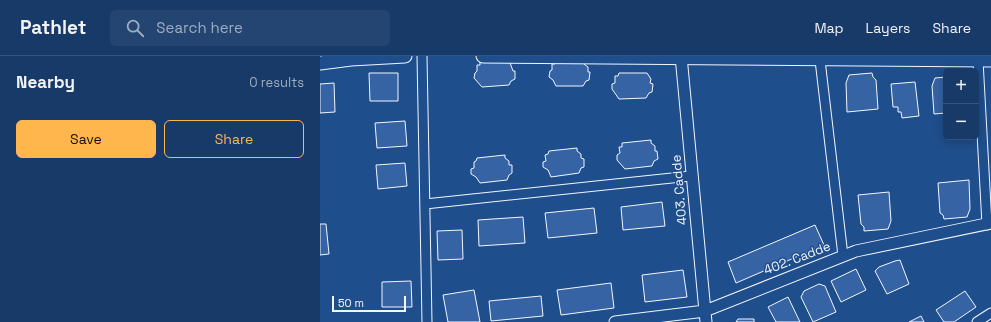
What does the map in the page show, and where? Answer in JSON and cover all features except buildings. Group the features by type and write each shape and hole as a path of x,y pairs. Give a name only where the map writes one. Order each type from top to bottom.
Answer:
{"main road":[{"path":"320,63 351,59 405,56"},
{"path":"483,56 681,57 820,60 985,60"}],"street":[{"path":"422,56 427,322"},
{"name":"403. Cadde","path":"681,57 705,317"},
{"path":"820,60 843,256"},
{"path":"985,60 989,224"},
{"path":"425,204 691,176"},
{"name":"402. Cadde","path":"615,322 705,317 856,251 989,224"},
{"path":"977,322 991,313"}]}
